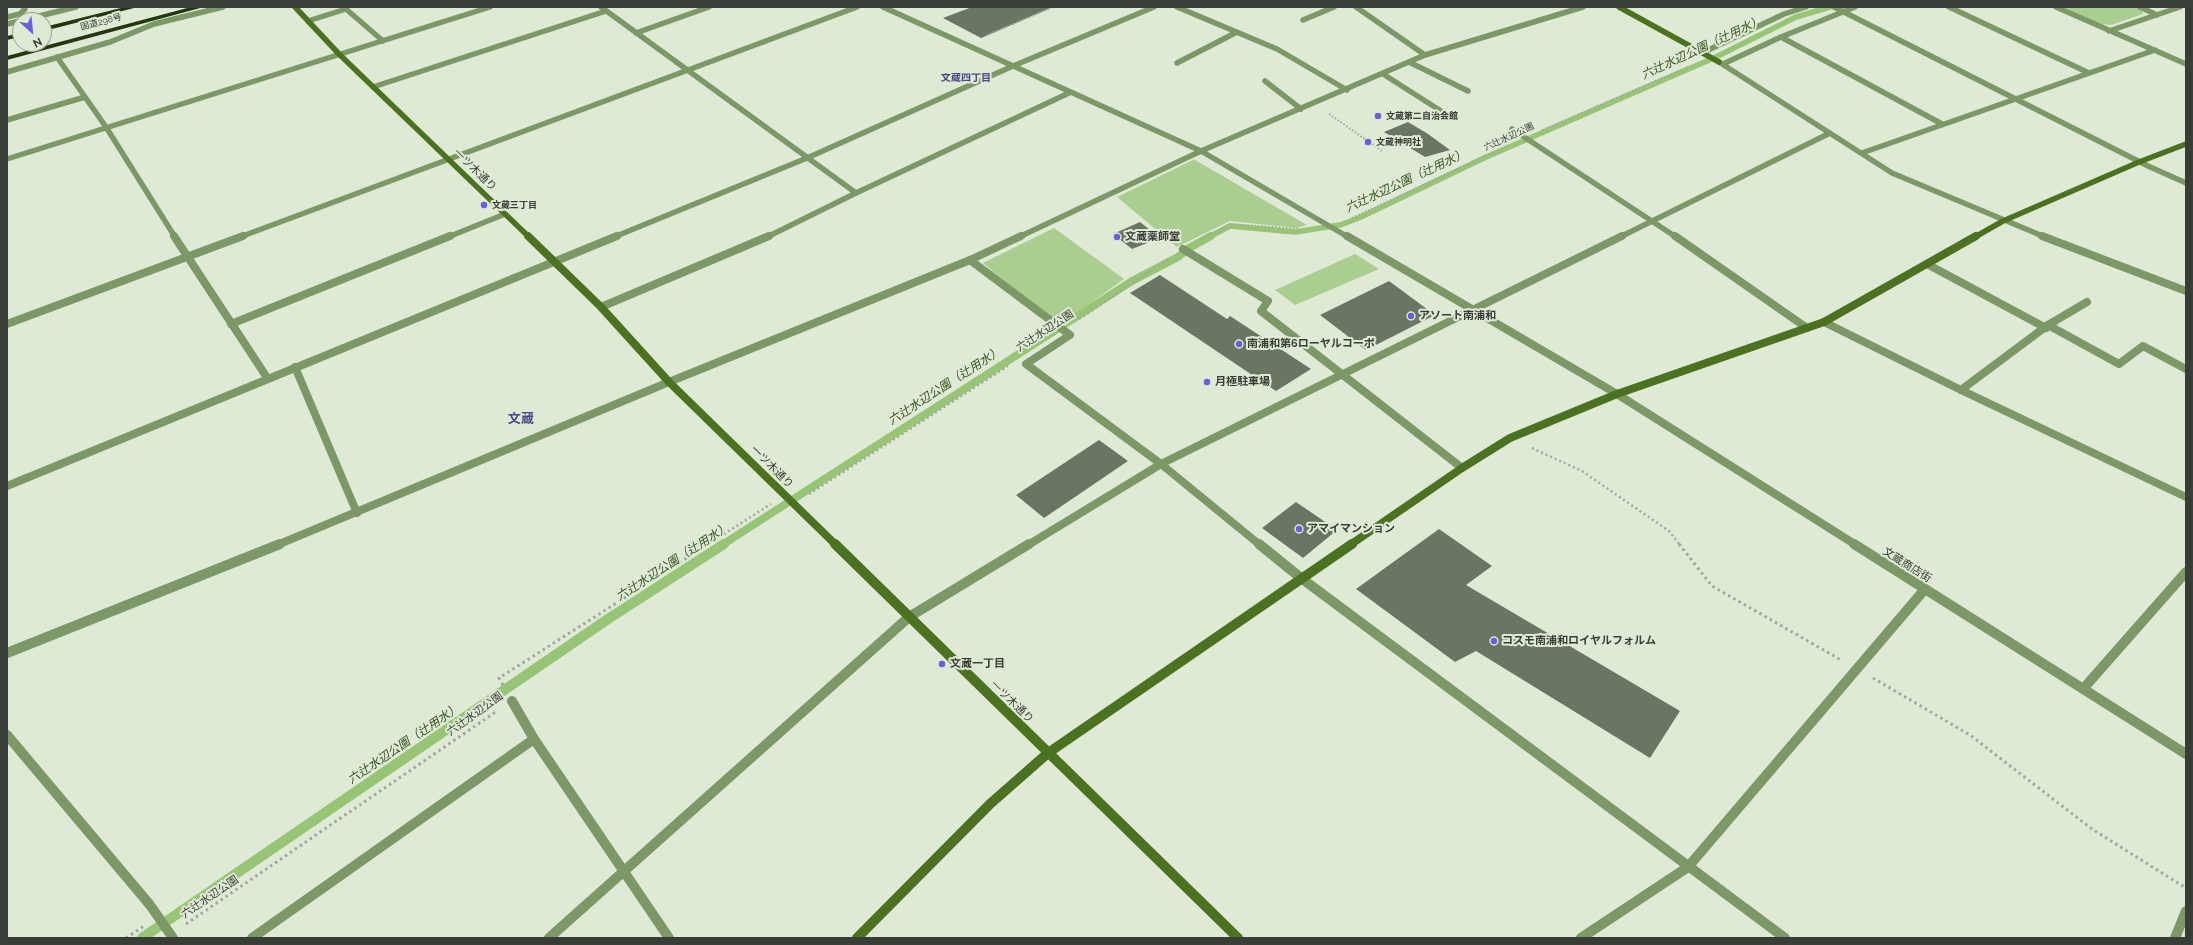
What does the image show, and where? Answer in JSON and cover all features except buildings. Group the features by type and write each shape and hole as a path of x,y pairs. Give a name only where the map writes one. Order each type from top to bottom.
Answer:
{"highway":[{"name":"国道298号","path":"52,22 119,7"},
{"path":"52,27 134,7"},
{"path":"52,39 180,7"},
{"name":"国道298号","path":"7,58 200,7"}],"street":[{"path":"7,17 20,14 25,9 24,7"},
{"path":"52,13 76,7"},
{"path":"7,72 110,42 154,24 223,7"},
{"name":"一ツ木通り","path":"295,7 340,55 601,307 670,382 793,504 1238,938"},
{"path":"7,158 490,7"},
{"path":"636,33 709,7"},
{"path":"7,324 857,7"},
{"name":"文蔵商店街","path":"883,7 1201,151 1617,394 2186,754"},
{"path":"7,486 807,158 1013,66 1154,7"},
{"path":"1177,7 1276,49 1347,90"},
{"path":"1303,20 1334,7"},
{"path":"1356,7 1425,55"},
{"path":"7,653 357,513 670,382 970,260 1201,151 1347,90 1425,55 1583,7"},
{"path":"1619,7 1721,63 1892,173 2003,221 2186,291"},
{"path":"1706,55 1784,14 1806,7"},
{"path":"1834,7 2139,162 2186,183"},
{"path":"1721,63 1855,7"},
{"path":"1949,7 2089,73"},
{"path":"2056,7 2186,64"},
{"path":"2140,7 2157,14"},
{"path":"2109,30 2180,7"},
{"path":"308,21 346,9 383,41"},
{"path":"373,87 603,9 856,192"},
{"path":"1177,63 1236,33"},
{"path":"1781,37 1942,124"},
{"path":"1862,153 2014,98 2155,50"},
{"path":"57,57 106,127 187,257 268,378"},
{"path":"1409,62 1468,91"},
{"path":"1383,74 1452,118"},
{"path":"1265,81 1301,109"},
{"path":"601,307 755,244 856,192 1071,92"},
{"path":"7,120 85,96"},
{"path":"1512,128 1653,221 1807,328"},
{"path":"549,938 909,617 1161,464 1830,133"},
{"path":"857,938 990,804 1048,753 1462,468 1520,432 1617,394 1824,322 2003,221 2139,162 2186,144"},
{"path":"231,324 505,214"},
{"path":"1184,249 1268,301 1261,311 1462,468"},
{"path":"970,260 1070,335 1026,364 1161,464 1301,578 1785,938"},
{"path":"1927,264 2119,364 2143,346 2186,369"},
{"path":"1961,390 2047,326 2087,302"},
{"path":"1824,322 1961,390 2186,497"},
{"path":"295,367 357,513"},
{"path":"2083,689 2186,572"},
{"path":"1581,938 1688,867 1925,589"},
{"path":"512,701 534,739 669,938"},
{"path":"7,735 160,918 171,935"},
{"path":"252,938 534,739"},
{"path":"2175,938 2186,911"}],"path":[{"path":"965,44 1053,7"},
{"name":"六辻水辺公園","path":"1346,220 1526,137 1669,76 1704,59 1706,55"},
{"path":"1314,104 1382,151"},
{"path":"1220,228 1230,224 1293,230 1307,228"},
{"name":"六辻水辺公園","path":"1064,330 1184,249"},
{"name":"六辻水辺公園","path":"793,504 1011,364"},
{"name":"六辻水辺公園","path":"171,935 512,701 499,678 785,496"}],"green space":[{"path":"2063,7 2135,7 2142,10 2143,14 2111,25 2100,24"},
{"path":"1195,159 1307,225 1296,228 1230,221 1177,247 1117,197"},
{"path":"1054,228 1124,279 1058,326 983,263"},
{"path":"1355,254 1379,269 1295,305 1275,290"}],"waterway":[{"name":"六辻水辺公園（辻用水）","path":"1209,237 1230,226 1295,232 1340,225 1359,218 1484,158 1716,57 1796,17 1830,7"},
{"name":"六辻水辺公園（辻用水）","path":"722,545 1132,281 1178,257 1189,248 1211,236"},
{"name":"六辻水辺公園（辻用水）","path":"142,938 608,619 724,544"}],"place":[{"name":"文蔵第二自治会館","path":"1378,116"},
{"name":"文蔵神明社","path":"1368,142"},
{"name":"文蔵三丁目","path":"484,205"},
{"name":"文蔵薬師堂","path":"1117,237"},
{"name":"アソート南浦和","path":"1411,316"},
{"name":"南浦和第6ローヤルコーポ","path":"1239,344"},
{"name":"月極駐車場","path":"1207,382"},
{"name":"アマイマンション","path":"1299,529"},
{"name":"コスモ南浦和ロイヤルフォルム","path":"1494,641"},
{"name":"文蔵一丁目","path":"942,664"}],"district":[{"name":"文蔵四丁目","path":"966,78"},
{"name":"文蔵","path":"521,419"}]}
